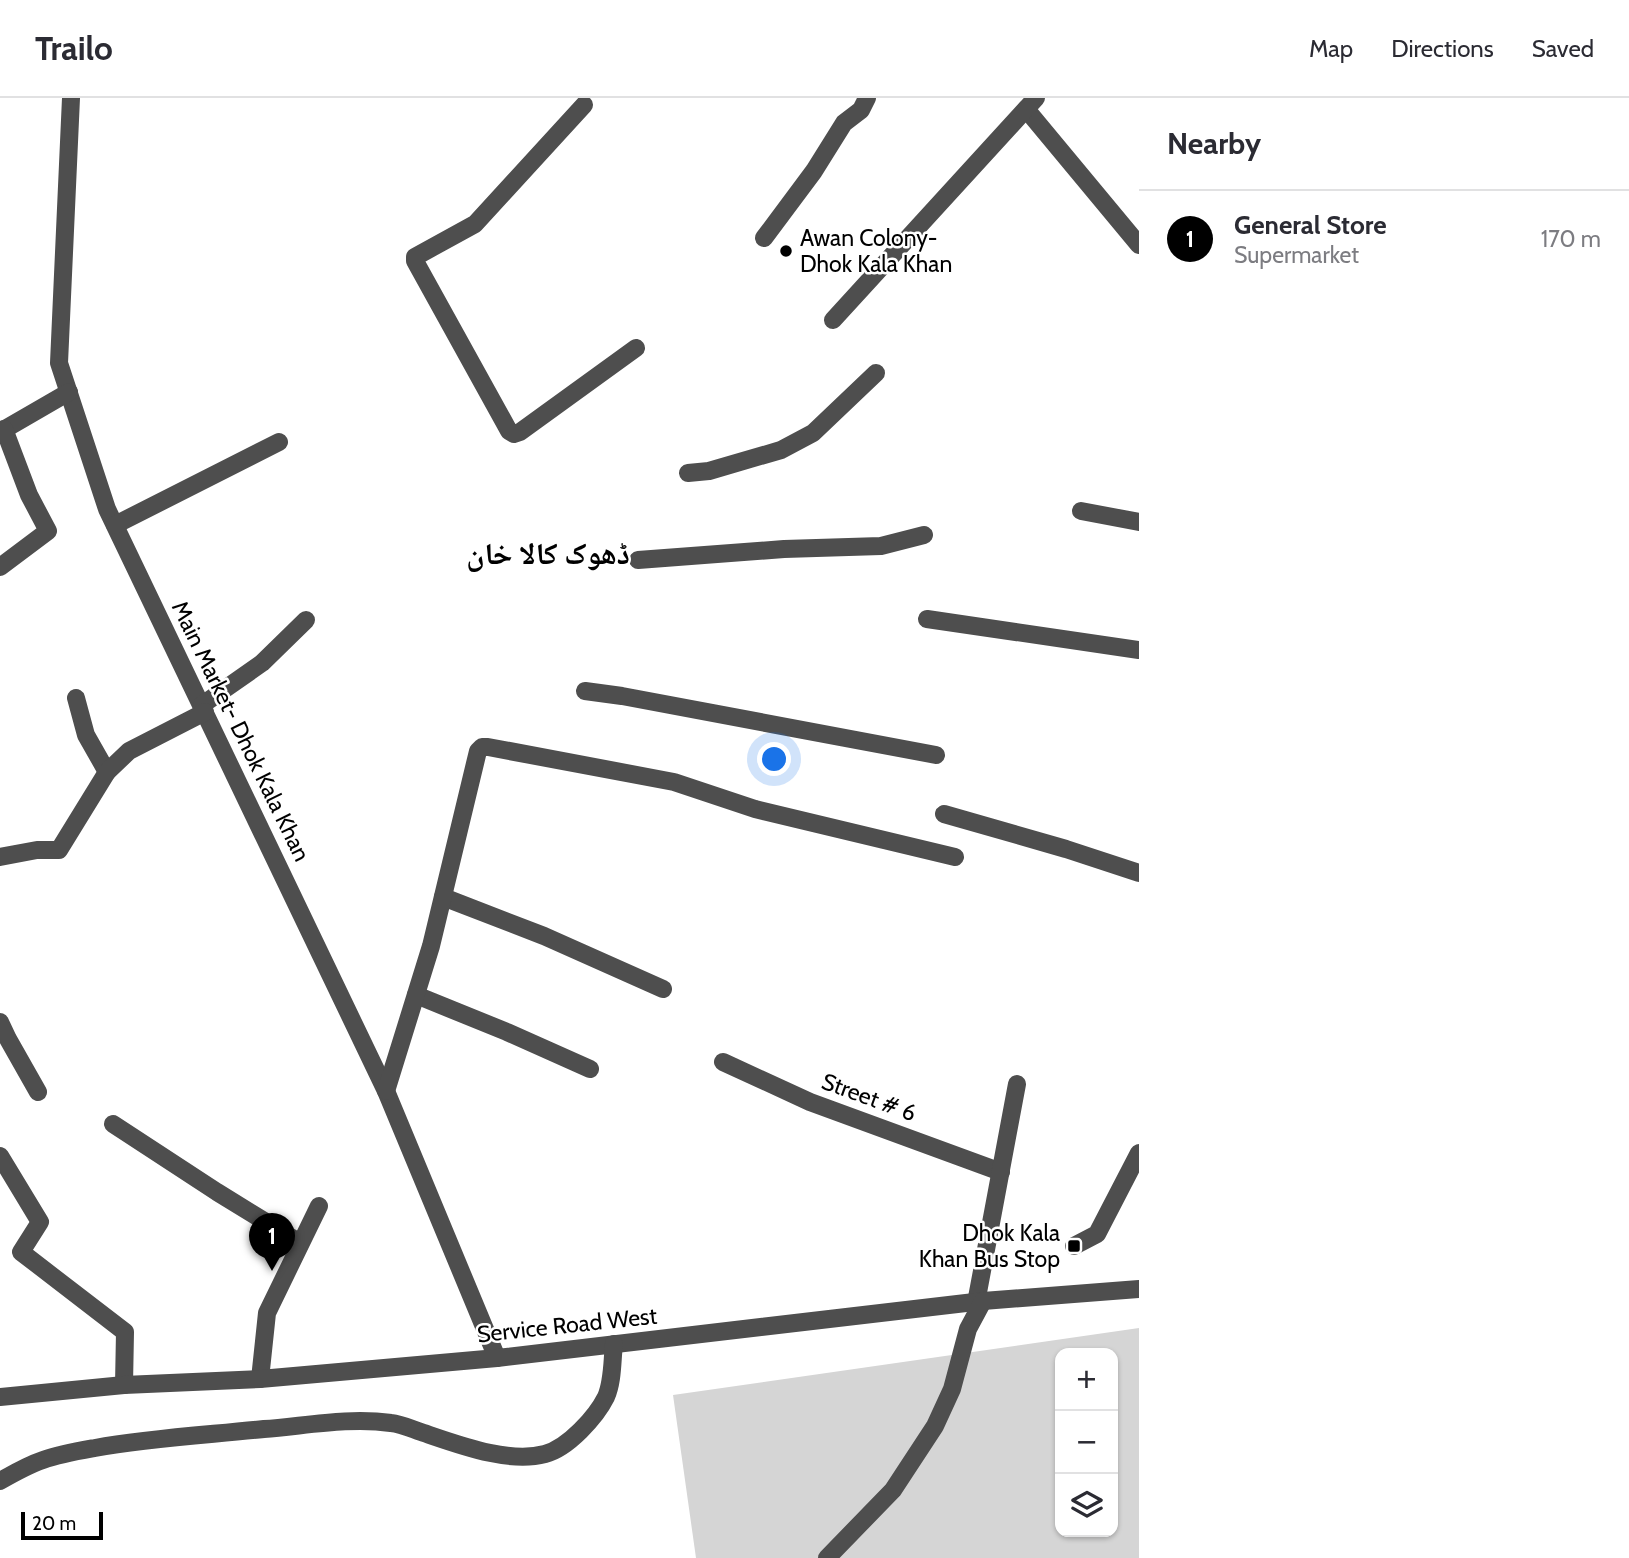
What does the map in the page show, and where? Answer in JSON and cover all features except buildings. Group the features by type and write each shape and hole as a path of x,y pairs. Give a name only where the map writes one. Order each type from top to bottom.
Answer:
{"street":[{"name":"Main Market- Dhok Kala Khan","path":"71,98 59,363 107,509 386,1091 497,1358"},
{"path":"764,238 814,171 844,123 861,110 867,98"},
{"path":"833,320 1031,104 1139,245"},
{"path":"584,105 475,224 415,257 415,261 509,431 514,434 636,348"},
{"path":"688,473 709,471 781,450 813,433 876,373"},
{"path":"0,567 48,531 29,495 2,430 69,392"},
{"path":"116,525 279,442"},
{"path":"1082,511 1139,522"},
{"path":"638,560 784,549 881,546 924,535"},
{"path":"927,619 1139,650"},
{"path":"0,857 37,850 59,850 107,772 129,751 203,709 262,663 306,620"},
{"path":"585,691 936,755"},
{"path":"76,698 86,735 107,772"},
{"path":"386,1091 443,897 478,751 482,747 674,782 755,809 955,857"},
{"path":"944,814 1139,873"},
{"path":"443,897 544,936 663,989"},
{"path":"415,995 590,1069"},
{"path":"0,1022 4,1041 38,1091"},
{"name":"Street # 6","path":"723,1062 810,1102 1001,1172"},
{"path":"828,1558 893,1490 935,1426 952,1389 968,1329 980,1302 1017,1084"},
{"path":"113,1124 300,1243"},
{"path":"1074,1246 1097,1234 1139,1153"},
{"path":"0,1156 40,1222 21,1252 125,1332 124,1385"},
{"path":"260,1379 267,1312 319,1206"},
{"name":"Service Road West","path":"3,1399 124,1385 260,1379 497,1358 980,1302 1139,1289"},
{"path":"0,1481 43,1460 127,1442 336,1423 393,1423 484,1451 529,1457 548,1454 582,1430 606,1396 614,1344"}],"shaded area":[{"path":"1139,1328 1139,1558 696,1558 673,1395"}],"place":[{"name":"Awan Colony- Dhok Kala Khan","path":"786,251"},
{"name":"Dhok Kala Khan Bus Stop","path":"1074,1246"},
{"name":"General Store","path":"272,1271"}],"district":[{"name":"ڈھوک کالا خان","path":"548,553"}]}
